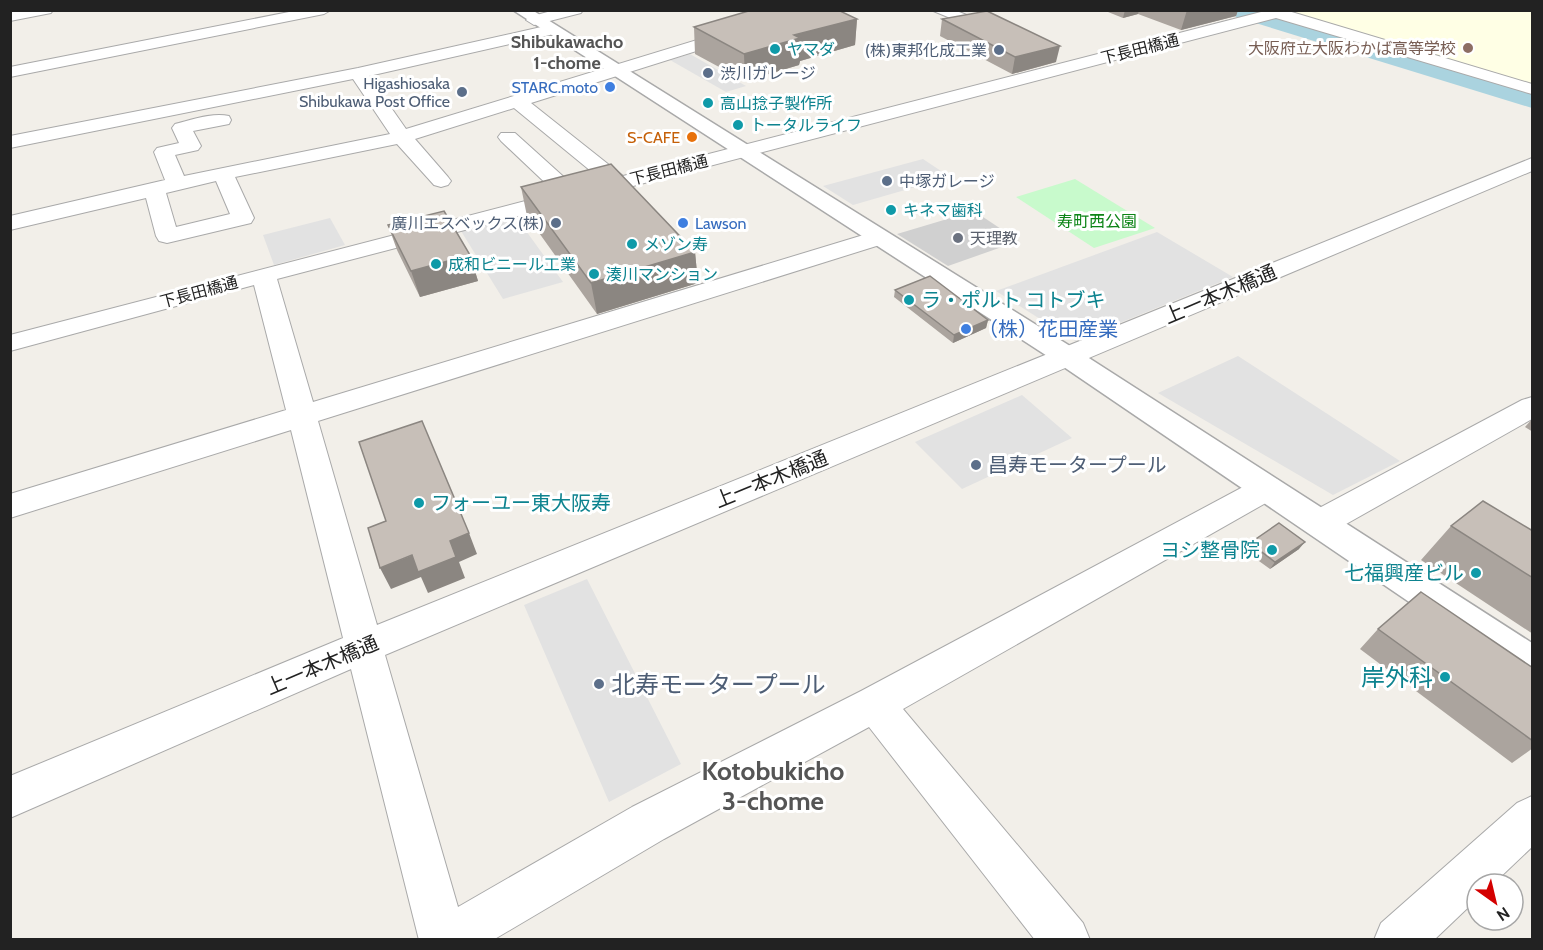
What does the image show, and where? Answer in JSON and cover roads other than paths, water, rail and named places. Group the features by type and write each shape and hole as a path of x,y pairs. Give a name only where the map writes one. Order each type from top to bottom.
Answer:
{"street":[{"path":"10,17 46,10"},
{"path":"10,72 324,10"},
{"path":"275,108 535,20 576,10"},
{"path":"10,223 223,173 402,138 812,10"},
{"path":"938,10 977,24"},
{"path":"1268,14 1533,89"},
{"name":"下長田橋通","path":"10,343 1268,14"},
{"path":"535,20 740,152 1068,357 1533,664"},
{"path":"363,80 402,138 441,181"},
{"path":"10,142 363,80"},
{"path":"517,101 619,183"},
{"path":"177,184 164,152 191,146 182,128 240,116"},
{"path":"508,137 571,195"},
{"name":"上一本木橋通","path":"10,796 365,646 1533,164"},
{"path":"154,189 167,236 243,218 223,173"},
{"path":"10,506 878,238"},
{"path":"264,275 444,939 648,823 875,704 1267,488"},
{"path":"1320,523 1533,407"},
{"path":"875,704 1066,939"},
{"path":"1398,939 1533,818"}],"waterway":[{"path":"1247,10 1532,97"}],"place":[{"name":"大阪府立大阪わかば高等学校","path":"1468,48"},
{"name":"ヤマダ","path":"775,49"},
{"name":"(株)東邦化成工業","path":"999,50"},
{"name":"渋川ガレージ","path":"708,73"},
{"name":"STARC.moto","path":"610,87"},
{"name":"Higashiosaka Shibukawa Post Office","path":"462,92"},
{"name":"高山捻子製作所","path":"708,103"},
{"name":"トータルライフ","path":"738,125"},
{"name":"S-CAFE","path":"692,137"},
{"name":"中塚ガレージ","path":"887,181"},
{"name":"キネマ歯科","path":"891,210"},
{"name":"廣川エスベックス(株)","path":"556,223"},
{"name":"Lawson","path":"683,223"},
{"name":"天理教","path":"958,238"},
{"name":"メゾン寿","path":"632,244"},
{"name":"成和ビニール工業","path":"436,264"},
{"name":"湊川マンション","path":"594,274"},
{"name":"ラ・ポルト コトブキ","path":"909,300"},
{"name":"（株）花田産業","path":"966,329"},
{"name":"昌寿モータープール","path":"976,465"},
{"name":"フォーユー東大阪寿","path":"419,503"},
{"name":"ヨシ整骨院","path":"1272,550"},
{"name":"七福興産ビル","path":"1476,573"},
{"name":"岸外科","path":"1445,677"},
{"name":"北寿モータープール","path":"599,684"}],"district":[{"name":"Shibukawacho 1-chome","path":"567,52"},
{"name":"Kotobukicho 3-chome","path":"773,786"}],"park label":[{"name":"寿町西公園","path":"1097,221"}]}
